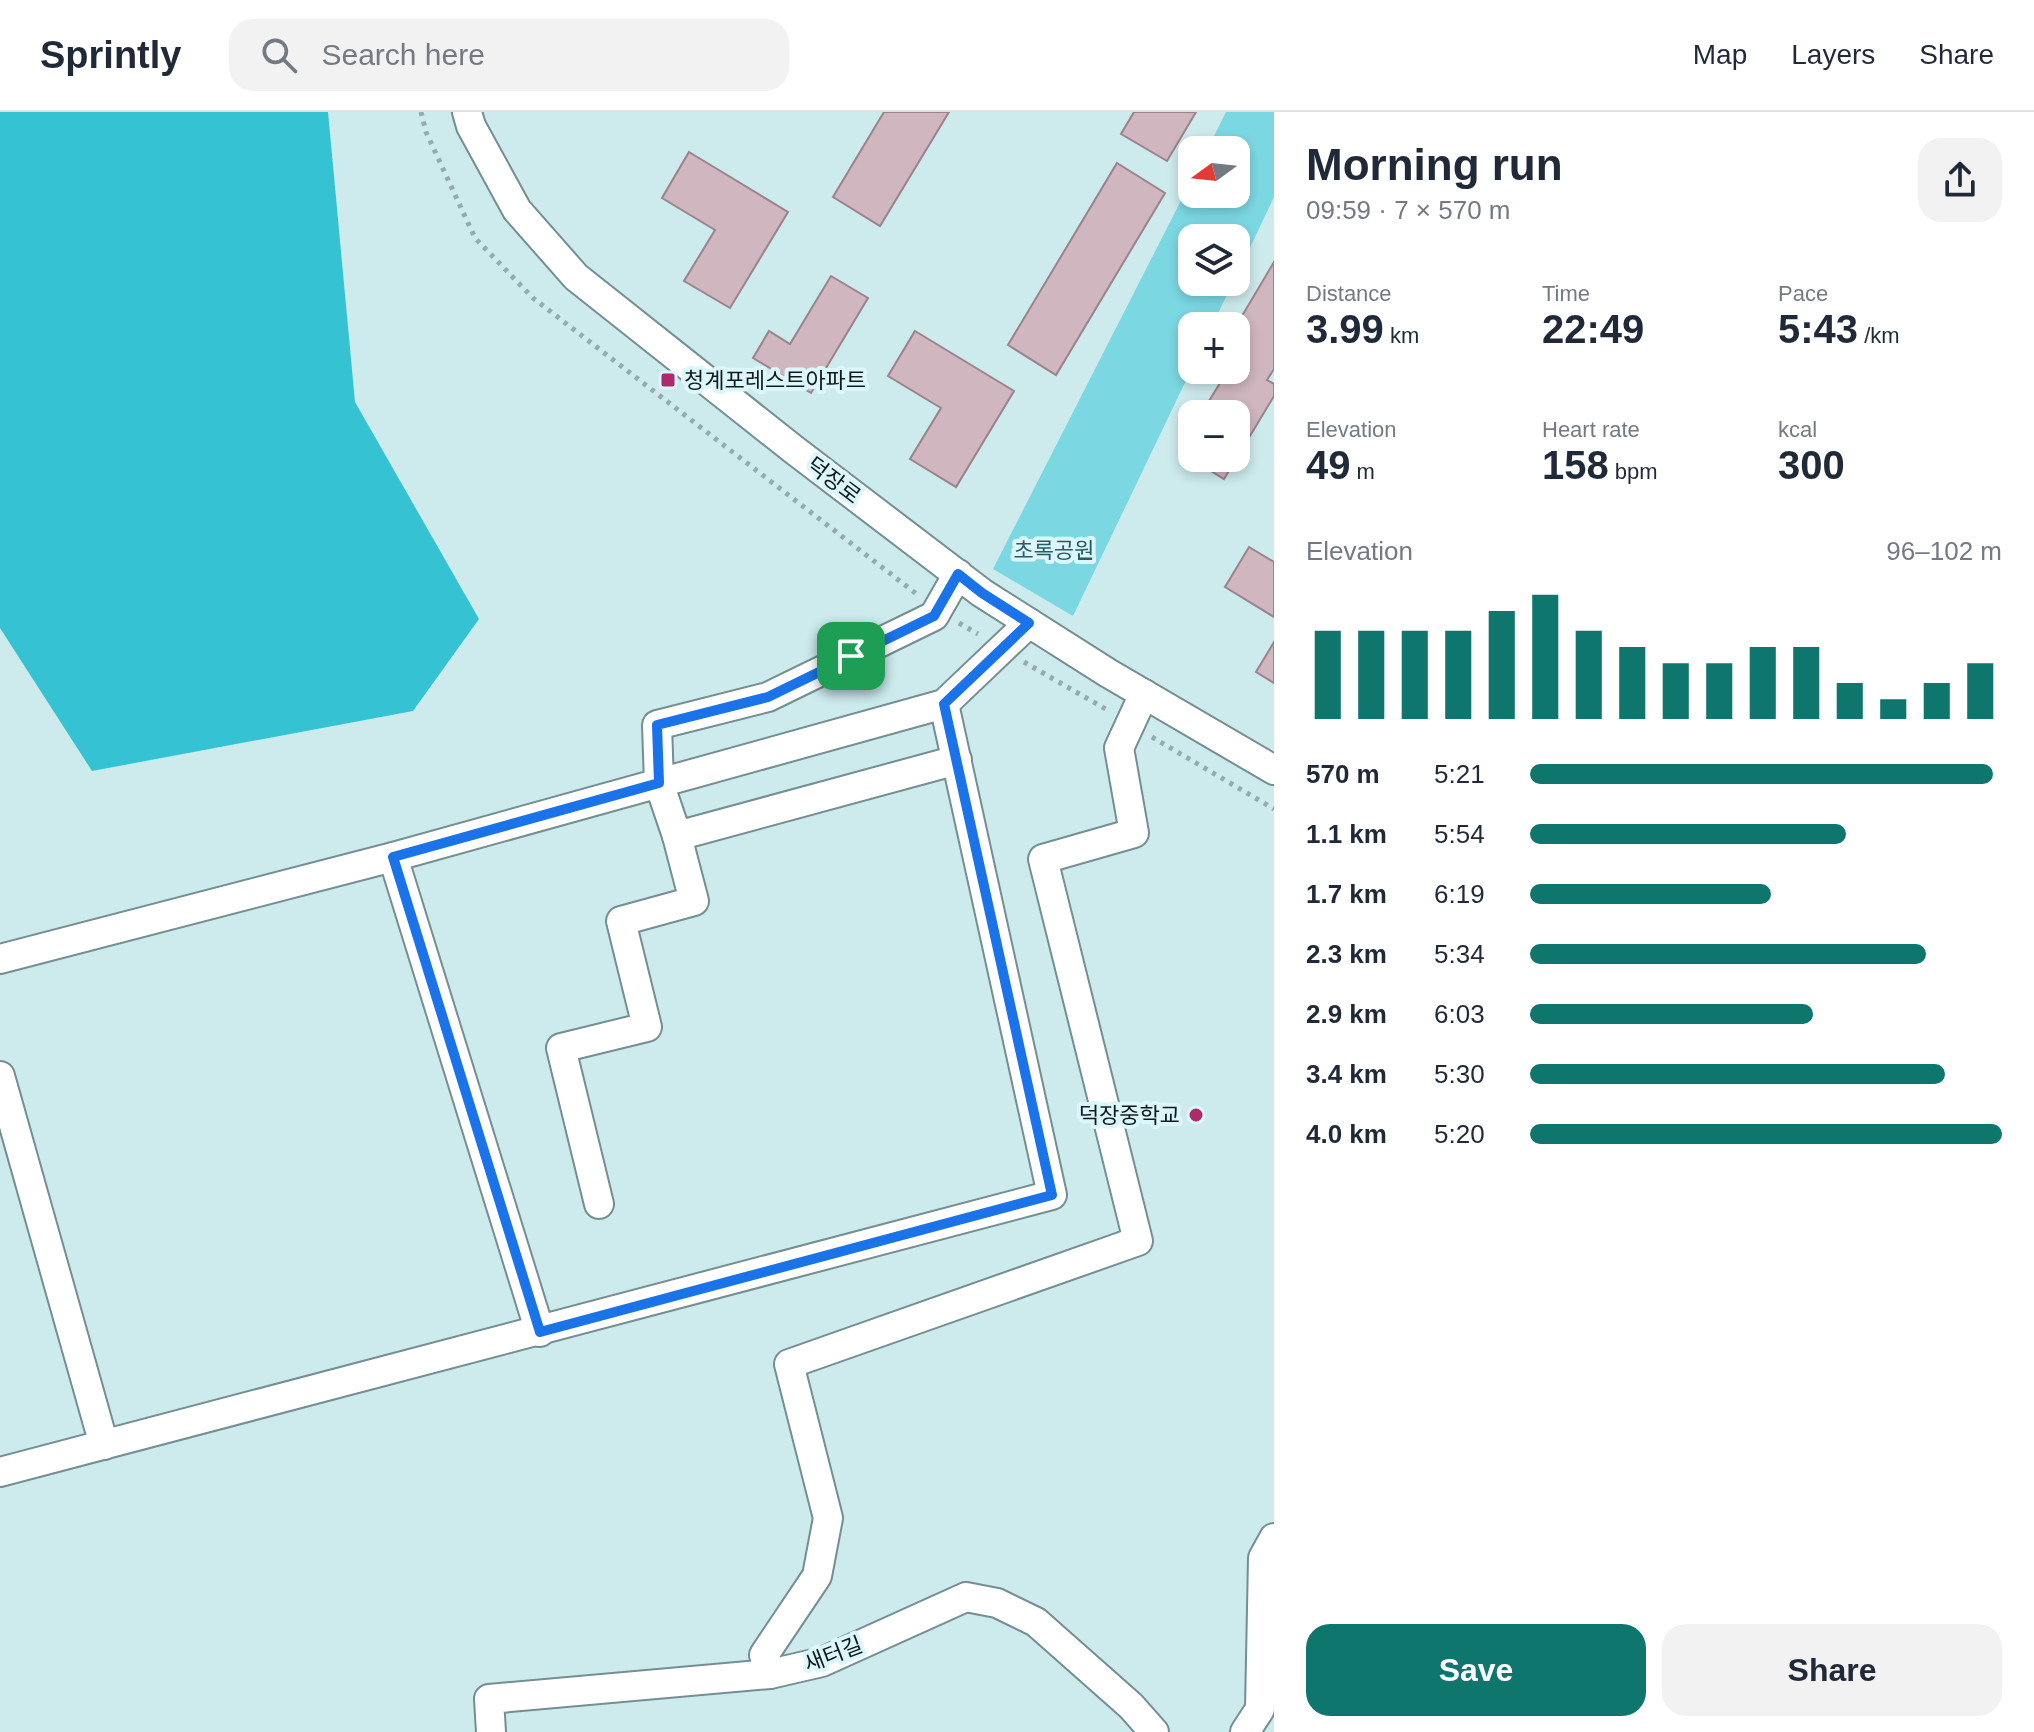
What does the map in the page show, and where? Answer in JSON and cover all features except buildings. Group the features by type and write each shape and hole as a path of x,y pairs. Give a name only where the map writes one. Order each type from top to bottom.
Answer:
{"street":[{"name":"덕장로","path":"467,112 471,126 517,210 576,277 793,449 982,593 1274,770"},
{"path":"599,1204 561,1048 647,1027 621,921 694,901 659,783 657,725 768,697 934,616 958,574"},
{"path":"0,959 393,857 944,704 1029,623"},
{"path":"770,1674 764,1655 817,1576 828,1518 789,1364 1138,1241 1043,859 1134,833 1119,748 1144,694"},
{"path":"0,1472 1052,1195 944,704"},
{"path":"677,836 957,760"},
{"path":"393,857 540,1332"},
{"path":"0,1076 104,1445"},
{"path":"1245,1732 1260,1709 1263,1558 1274,1538"},
{"name":"새터길","path":"491,1732 489,1699 770,1674 822,1662 966,1597 997,1603 1036,1622 1131,1706 1154,1732"}],"green space":[{"name":"초록공원","path":"1226,112 1274,112 1274,197 1250,248 1250,224 1178,224 1178,296 1226,296 1219,312 1178,312 1178,384 1184,384 1073,616 993,569 1178,206 1250,208 1250,136 1214,136"}],"shaded area":[{"path":"0,112 328,112 355,402 479,619 413,711 92,771 0,628"}],"place":[{"name":"청계포레스트아파트","path":"668,380"},
{"name":"덕장중학교","path":"1196,1115"}],"route":[{"path":"958,574 1029,623 944,704 1052,1195 540,1332 393,857 659,783 657,725 768,697 851,656 934,616 958,574"}]}
